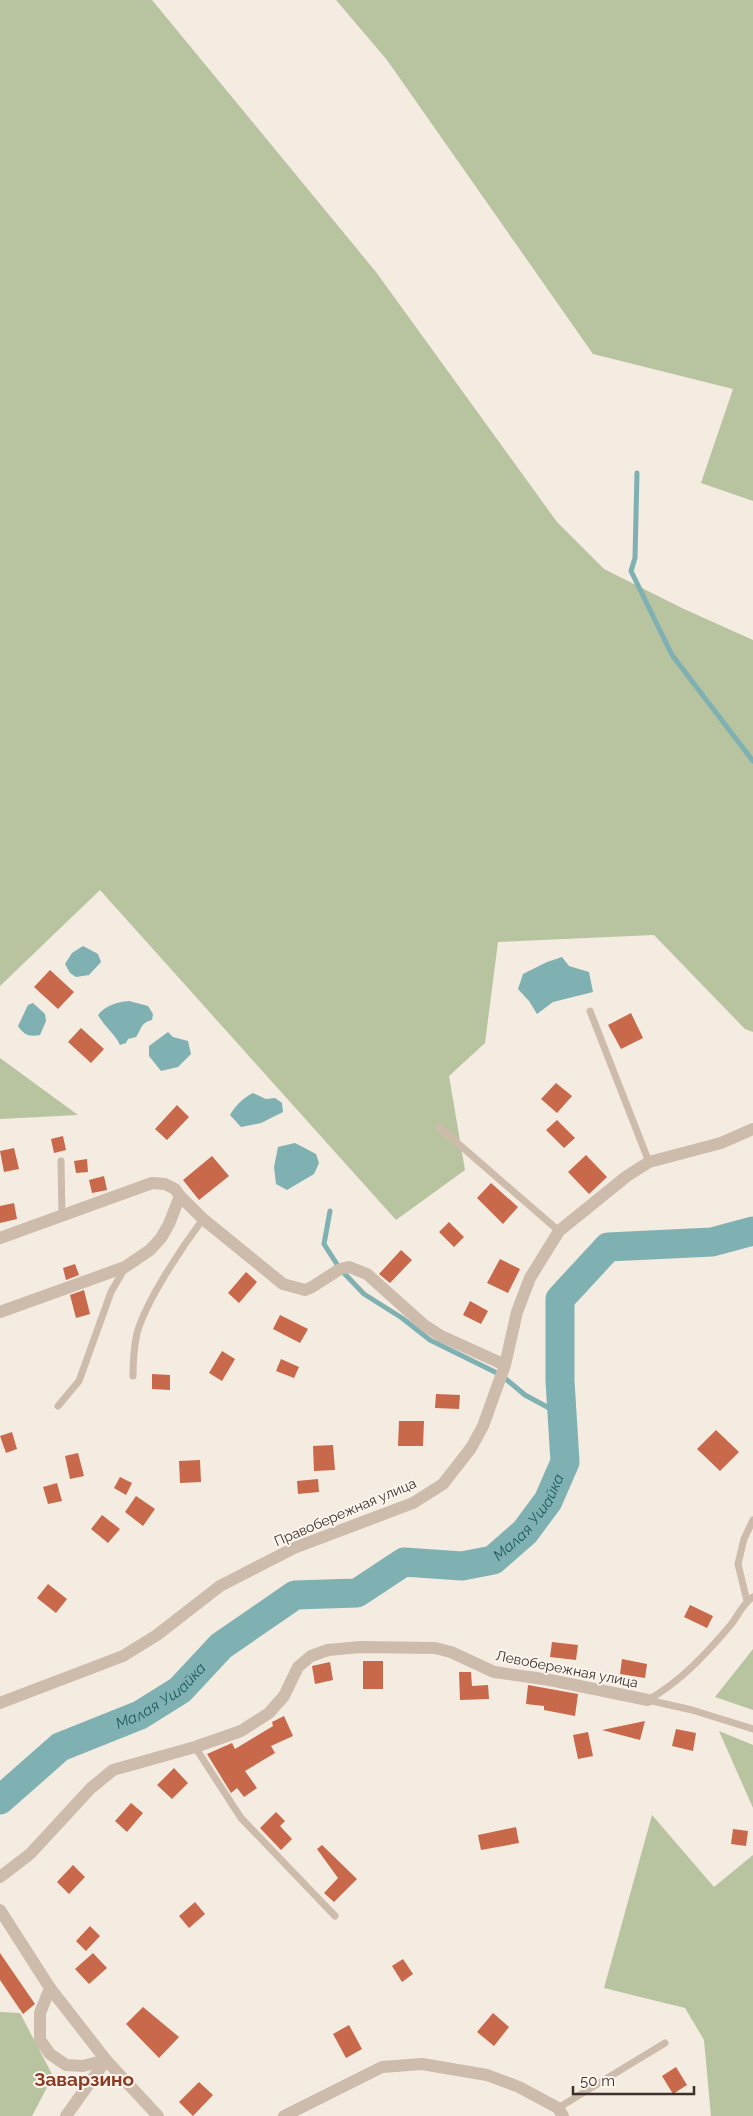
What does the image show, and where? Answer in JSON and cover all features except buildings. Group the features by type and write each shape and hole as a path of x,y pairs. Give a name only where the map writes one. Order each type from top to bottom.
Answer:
{"street":[{"name":"Правобережная улица","path":"0,1702 123,1656 157,1635 187,1609 228,1582 294,1548 413,1502 443,1484 471,1448 483,1426 504,1365 516,1312 530,1278 559,1231 627,1176 649,1162 721,1142 753,1129"},
{"path":"0,1238 152,1183 166,1184 175,1189 203,1219 283,1284 305,1290 340,1269 349,1267 356,1269 366,1274 440,1336 504,1365"},
{"path":"0,1312 125,1268 150,1250 161,1238 169,1224 180,1196"},
{"name":"Левобережная улица","path":"0,1877 30,1854 92,1788 113,1770 195,1747 241,1731 269,1713 284,1696 298,1667 311,1656 336,1649 377,1646 435,1648 451,1652 494,1672 550,1680 648,1700"},
{"path":"0,1910 50,1988 106,2060 158,2116"},
{"path":"50,1988 40,2013 40,2040 50,2054 66,2065 83,2066 106,2060"},
{"path":"66,2116 106,2060"},
{"path":"284,2116 382,2067 422,2064 487,2076 519,2087 561,2112"}],"lane":[{"path":"590,1011 649,1162"},
{"path":"439,1127 559,1231"},
{"path":"61,1161 62,1215"},
{"path":"133,1376 134,1350 138,1331 157,1291 203,1219"},
{"path":"58,1406 79,1381 111,1292 125,1268"},
{"path":"648,1700 669,1688 701,1660 737,1619 750,1599 738,1564 744,1539 753,1520"},
{"path":"648,1700 692,1710 753,1729"},
{"path":"195,1747 241,1818 335,1916"},
{"path":"561,2112 665,2043"}],"green space":[{"path":"0,0 152,0 376,272 557,522 604,569 684,609 753,640 753,1032 745,1029 654,935 498,942 485,1043 449,1076 465,1170 396,1220 100,890 0,986"},
{"path":"336,0 753,0 753,501 701,483 733,389 593,354 387,60"},
{"path":"0,1058 78,1115 0,1119"},
{"path":"753,1649 753,1710 715,1697"},
{"path":"719,1731 753,1745 753,1808"},
{"path":"652,1815 714,1887 753,1855 753,2116 711,2116 704,2040 685,2008 604,1988"},
{"path":"0,2012 20,2013 53,2076 32,2116 0,2116"}],"water":[{"path":"83,946 98,954 101,962 89,975 76,977 70,973 65,964 72,953"},
{"path":"562,957 569,966 589,972 593,992 553,1002 537,1014 518,989 523,974"},
{"path":"129,1001 148,1006 153,1014 152,1020 143,1025 136,1037 128,1039 126,1043 120,1045 98,1015 112,1005"},
{"path":"33,1003 45,1014 46,1021 40,1035 33,1036 27,1035 18,1026 28,1005"},
{"path":"168,1032 173,1037 188,1041 191,1054 178,1067 161,1071 149,1056 149,1046"},
{"path":"253,1093 266,1099 275,1098 282,1103 283,1112 261,1123 241,1127 230,1115 240,1102"},
{"path":"295,1143 316,1154 319,1163 314,1174 287,1190 276,1184 274,1167 278,1147"}],"waterway":[{"path":"637,473 635,558 631,571 672,655 753,761"},
{"path":"330,1211 324,1244 340,1269 364,1294 402,1318 430,1340 501,1375 525,1395 562,1415"},
{"name":"Малая Ушайка","path":"0,1800 60,1747 140,1715 180,1690 221,1646 295,1595 357,1593 404,1562 462,1566 493,1560 525,1532 548,1501 565,1462 560,1381 560,1299 608,1247 712,1242 753,1231"}],"district":[{"name":"Заварзино","path":"84,2079"}]}
